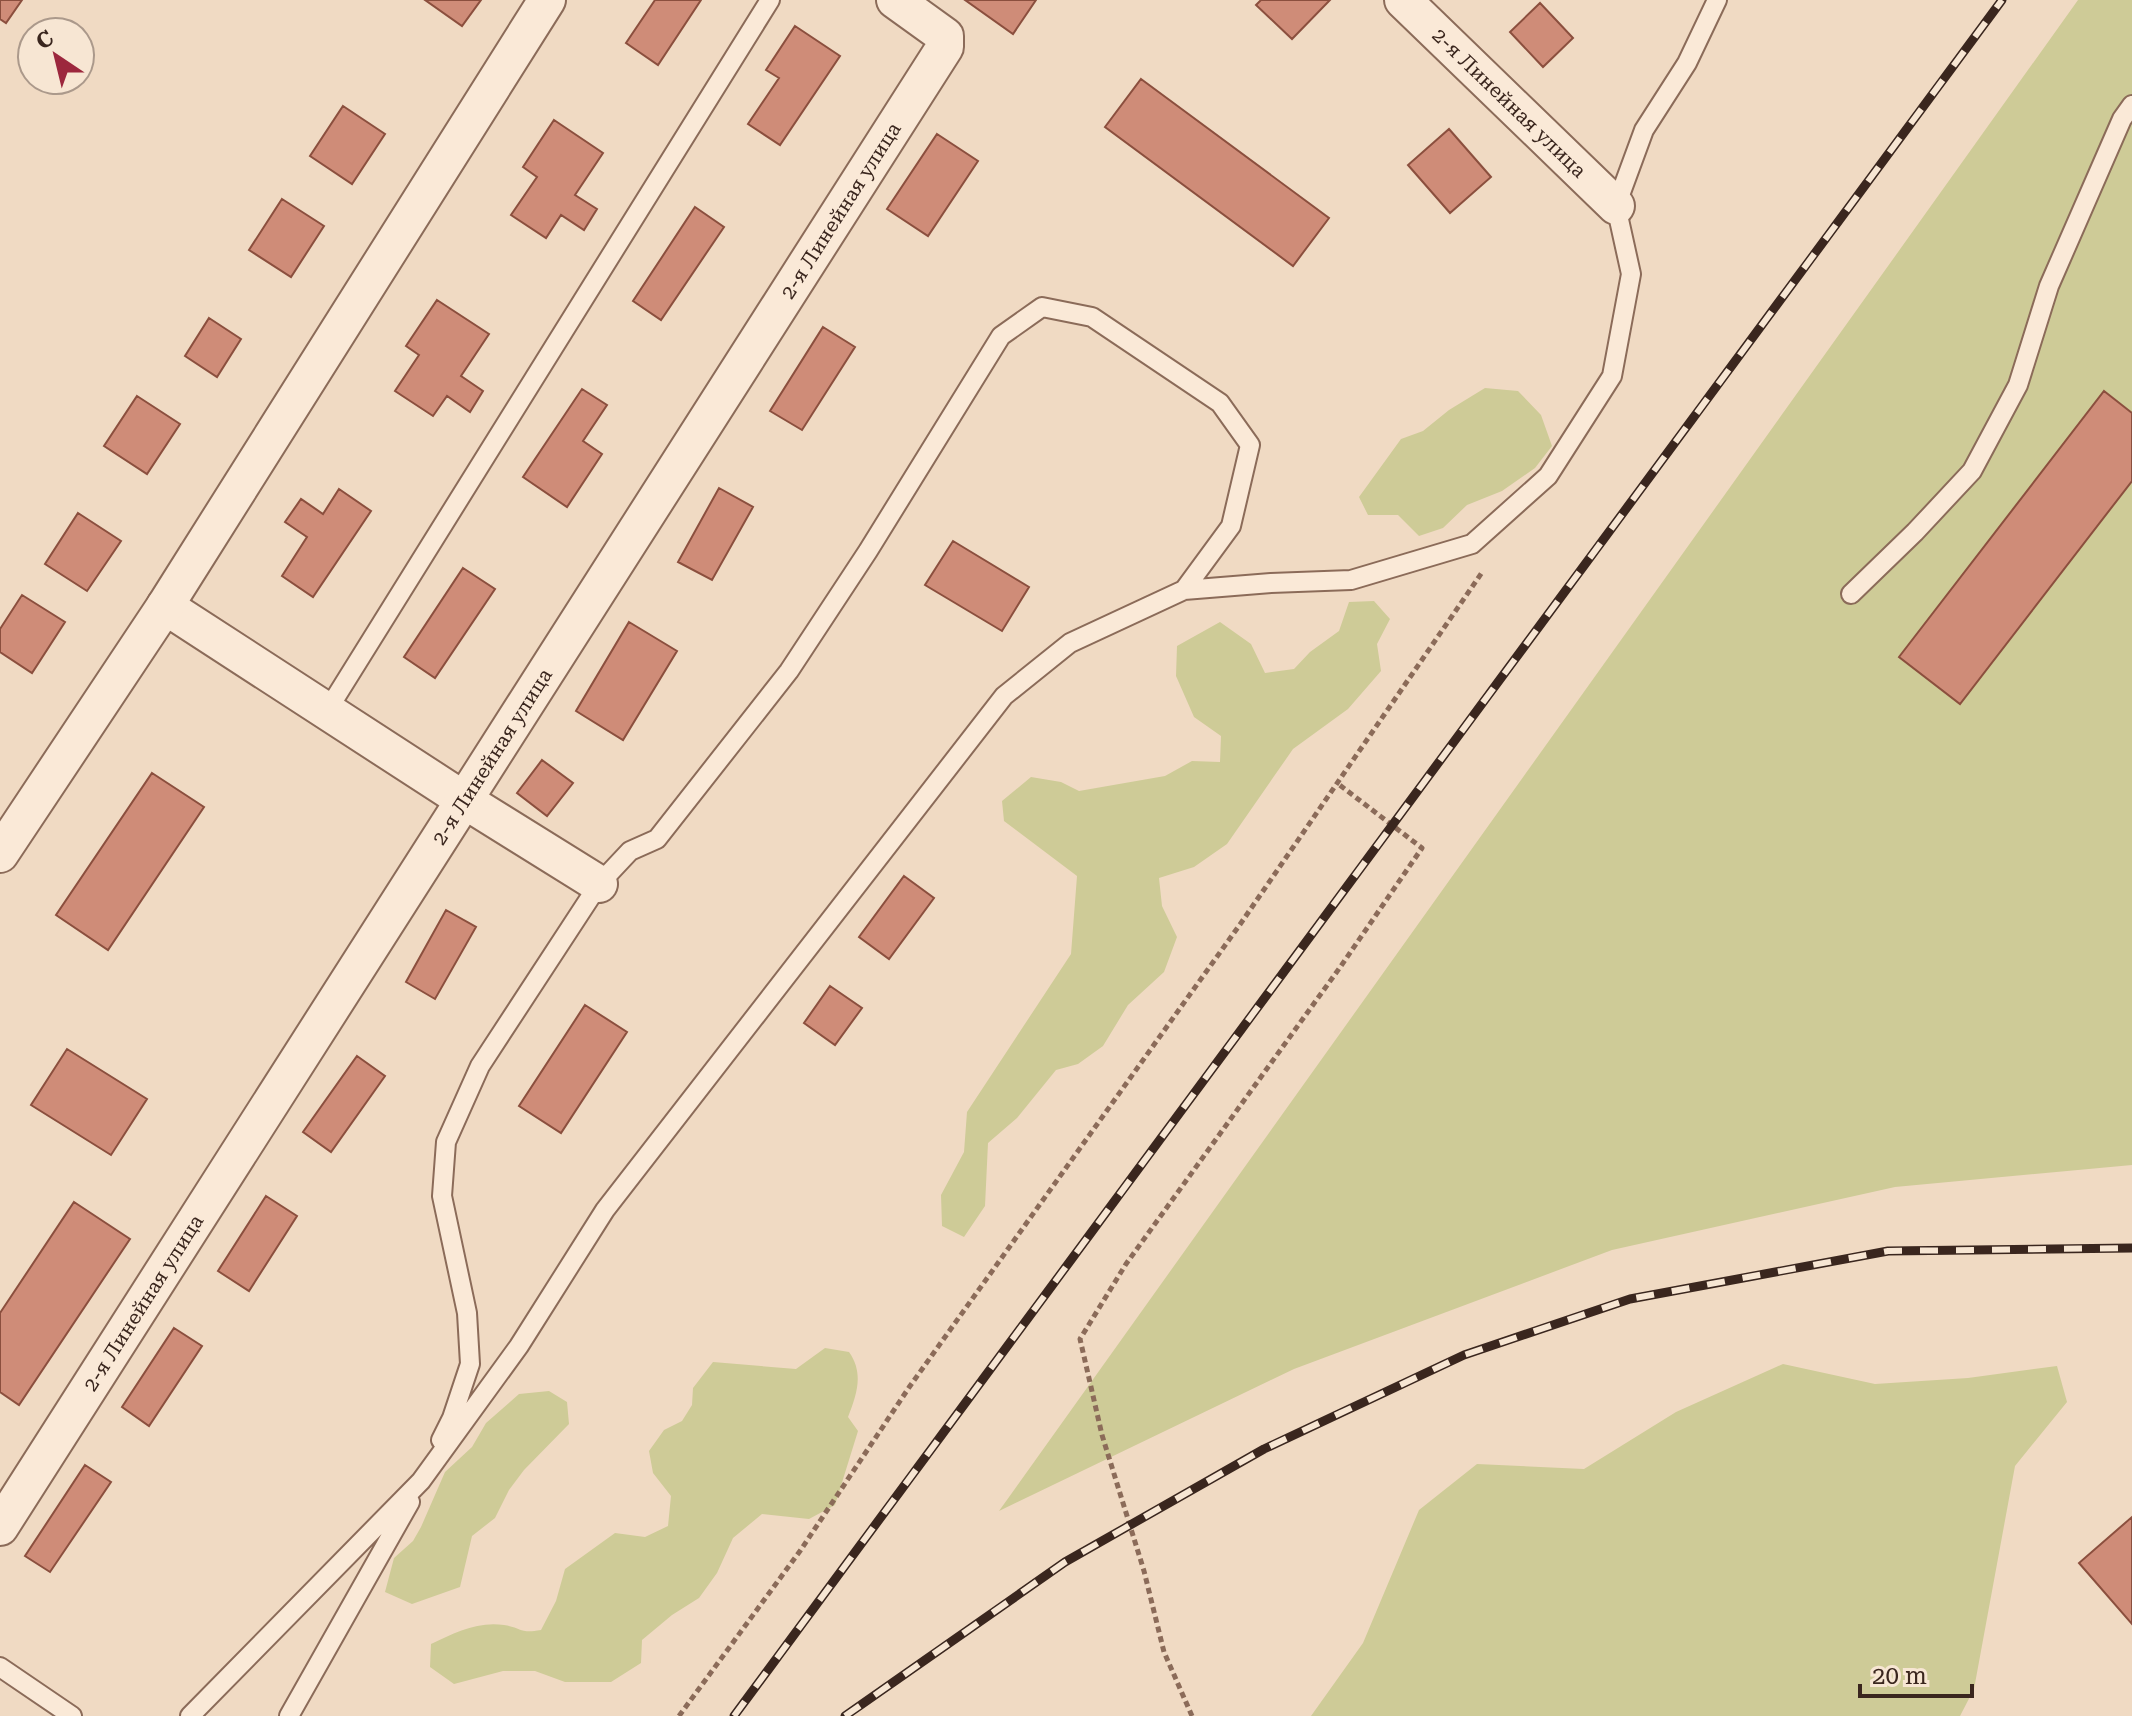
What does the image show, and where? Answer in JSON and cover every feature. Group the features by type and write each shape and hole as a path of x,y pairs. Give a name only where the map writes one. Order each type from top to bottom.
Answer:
{"street":[{"path":"0,854 165,606 547,0"},
{"name":"2-я Линейная улица","path":"0,1527 945,47 945,36 895,0"},
{"name":"2-я Линейная улица","path":"1403,0 1616,206"},
{"path":"165,606 599,884"}],"lane":[{"path":"327,711 770,0"},
{"path":"190,1716 421,1481 519,1346 605,1210 1004,696 1070,643 1184,590 1351,580 1472,544 1548,476 1612,376 1631,274 1616,206 1644,130 1687,63 1717,0"},
{"path":"1851,594 1972,471 2018,385 2049,286 2122,119 2132,105"},
{"path":"289,1716 421,1481 452,1418 470,1364 467,1313 442,1196 446,1142 480,1066 599,884 630,851 657,839 789,671 868,551 1001,336 1042,307 1092,317 1220,403 1250,445 1231,526 1184,590"},
{"path":"0,1667 72,1716"}],"path":[{"path":"679,1716 800,1551 910,1386 1241,923 1487,565"},
{"path":"1192,1716 1164,1652 1144,1571 1102,1435 1080,1339 1126,1264 1341,966 1422,848 1337,783"}],"shaded area":[{"path":"2078,0 2132,0 2132,1165 1895,1187 1612,1250 1294,1369 999,1511"},
{"path":"1485,388 1518,391 1541,415 1552,446 1535,468 1502,491 1467,505 1443,528 1419,536 1398,515 1368,515 1359,497 1401,439 1423,431 1449,410"},
{"path":"1374,601 1390,619 1377,644 1381,671 1348,709 1293,749 1227,844 1194,867 1159,878 1162,906 1177,937 1164,972 1128,1005 1103,1046 1078,1064 1056,1070 1017,1118 988,1143 985,1206 964,1237 942,1226 941,1195 964,1152 967,1112 1071,954 1077,876 1004,821 1002,801 1031,777 1061,782 1079,791 1165,776 1192,761 1220,762 1221,736 1194,717 1176,676 1177,646 1220,622 1251,644 1265,673 1294,669 1310,652 1339,631 1349,602"},
{"path":"825,1348 849,1352 858,1376 848,1417 858,1431 835,1505 809,1519 762,1514 733,1538 717,1573 699,1598 642,1640 641,1663 611,1682 565,1682 535,1671 503,1671 454,1684 430,1667 431,1644 466,1629 494,1624 525,1631 541,1630 556,1601 565,1569 615,1533 645,1537 668,1526 671,1496 653,1473 649,1451 664,1430 682,1421 692,1405 693,1388 713,1362 796,1369"},
{"path":"1783,1364 1875,1384 1968,1378 2057,1366 2067,1402 2015,1466 1974,1689 1960,1716 1311,1716 1363,1643 1419,1510 1477,1464 1584,1469 1676,1412"},
{"path":"549,1391 567,1402 569,1424 524,1470 509,1490 495,1518 472,1536 460,1587 412,1604 385,1592 394,1558 413,1541 445,1472 472,1447 486,1423 519,1394"}],"building":[{"path":"0,0 22,0 6,23 0,19"},
{"path":"425,0 481,0 462,26"},
{"path":"655,0 701,0 658,65 626,43"},
{"path":"965,0 1036,0 1013,34"},
{"path":"1261,0 1330,0 1292,39 1256,5"},
{"path":"1540,3 1573,38 1543,67 1510,32"},
{"path":"795,26 840,56 780,145 748,124 779,78 766,70"},
{"path":"1141,79 1329,218 1293,266 1105,127"},
{"path":"343,106 385,134 352,184 310,156"},
{"path":"554,120 603,153 575,195 597,209 584,230 561,215 546,238 511,215 537,177 523,167"},
{"path":"1449,129 1491,177 1450,213 1408,165"},
{"path":"937,134 978,161 928,236 887,209"},
{"path":"282,199 324,226 291,277 249,250"},
{"path":"695,207 724,227 661,320 633,301"},
{"path":"437,300 489,334 461,376 483,391 470,412 447,396 433,416 395,391 419,355 406,346"},
{"path":"209,318 241,339 217,377 185,356"},
{"path":"823,327 855,347 802,430 770,411"},
{"path":"582,389 607,405 583,441 602,454 567,507 523,477"},
{"path":"2104,391 2132,413 2132,481 1960,704 1899,657"},
{"path":"137,396 180,424 147,474 104,446"},
{"path":"719,488 753,507 712,580 678,562"},
{"path":"339,489 371,511 313,597 282,576 307,537 285,522 301,499 323,514"},
{"path":"78,513 121,541 87,591 45,564"},
{"path":"953,541 1029,587 1002,631 925,585"},
{"path":"463,568 495,589 435,678 404,657"},
{"path":"22,595 65,622 32,673 0,652 0,629"},
{"path":"629,622 677,651 623,740 576,711"},
{"path":"542,760 573,783 547,816 517,793"},
{"path":"152,773 204,807 108,950 56,915"},
{"path":"904,876 934,898 889,959 859,937"},
{"path":"446,910 476,927 435,999 406,982"},
{"path":"830,986 862,1008 835,1045 804,1023"},
{"path":"585,1005 627,1032 561,1133 519,1106"},
{"path":"67,1049 147,1099 111,1155 31,1105"},
{"path":"357,1056 385,1076 331,1152 303,1132"},
{"path":"266,1196 297,1216 249,1291 218,1271"},
{"path":"74,1202 130,1239 19,1405 0,1392 0,1313"},
{"path":"174,1328 202,1346 149,1426 122,1407"},
{"path":"85,1465 111,1482 50,1572 25,1556"},
{"path":"2132,1517 2132,1624 2079,1563"}],"railway":[{"path":"734,1716 2002,0"},
{"path":"845,1716 1065,1562 1264,1449 1464,1355 1630,1299 1888,1251 2132,1248"}]}
